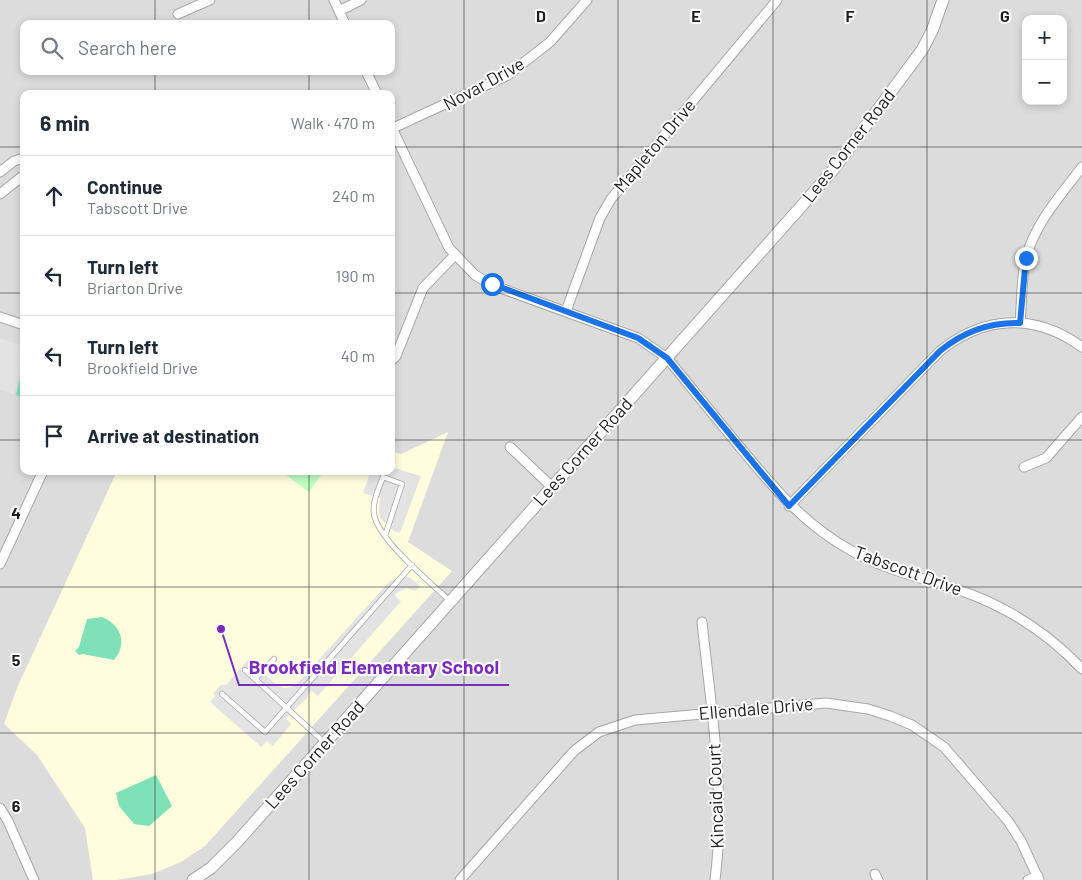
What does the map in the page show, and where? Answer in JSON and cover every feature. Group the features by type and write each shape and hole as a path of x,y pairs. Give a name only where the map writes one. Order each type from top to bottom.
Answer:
{"street":[{"path":"178,14 210,0"},
{"path":"334,0 343,20"},
{"path":"339,11 361,0"},
{"name":"Novar Drive","path":"395,127 508,75 550,42 587,0"},
{"name":"Mapleton Drive","path":"566,311 597,225 611,199 777,0"},
{"name":"Lees Corner Road","path":"193,880 220,860 833,170 922,50 932,31 943,0"},
{"path":"368,75 374,90"},
{"name":"Tabscott Drive","path":"395,134 440,232 455,255 475,275 492,284 638,338 667,358 789,506 807,522 853,552 881,565 968,594 1006,611 1049,639 1082,669"},
{"path":"0,172 14,161 20,159"},
{"path":"1020,323 1023,274 1031,243 1045,216 1082,167"},
{"path":"0,194 20,178"},
{"path":"395,357 422,288 455,255"},
{"path":"0,317 20,324"},
{"path":"789,506 940,351 952,341 980,327 1020,323 1052,330 1082,346"},
{"path":"1024,467 1046,458 1082,417"},
{"path":"510,447 552,487"},
{"path":"0,564 41,475"},
{"name":"Kincaid Court","path":"702,622 712,713 720,821 715,880"},
{"name":"Ellendale Drive","path":"460,880 587,739 599,732 624,722 826,703 868,709 912,726 950,753 988,796 1021,841 1038,878"},
{"path":"0,808 8,820 34,880"},
{"path":"1028,880 1038,878"}],"lane":[{"path":"385,536 402,484 383,477 374,506 374,514 385,536 450,601"},
{"path":"222,694 265,732 412,564"},
{"path":"255,679 274,659"},
{"path":"245,670 325,743"}],"shaded area":[{"path":"0,0 1082,0 1082,880 0,880"},
{"path":"0,338 20,345 20,374 14,394 0,390"},
{"path":"448,432 408,542 452,571 205,846 181,862 152,874 117,880 93,880 85,828 37,755 4,724 17,688 115,475 395,475 395,452 401,454"},
{"path":"395,468 421,476 400,533 394,531 380,518 380,498 363,493 370,475 395,475"},
{"path":"401,576 409,577 420,586 415,591 406,588 395,594 396,598 401,601 318,696 312,691 309,693 306,699 286,718 291,724 273,746 267,741 261,747 210,702 215,696 213,694 221,685 226,685 248,660 277,685 285,688 295,686 390,581"}],"green space":[{"path":"20,379 20,396 16,395"},
{"path":"286,475 321,475 309,492"},
{"path":"102,617 114,625 120,635 121,647 114,660 83,654 79,655 75,651 79,647 87,619"},
{"path":"156,775 172,806 149,826 134,824 119,806 116,793"}],"place":[{"name":"Brookfield Elementary School","path":"221,629"}],"route":[{"path":"492,284 611,327 638,338 657,349 667,358 789,506 842,450 952,341 980,327 1006,322 1020,323 1023,274 1026,258"}]}
